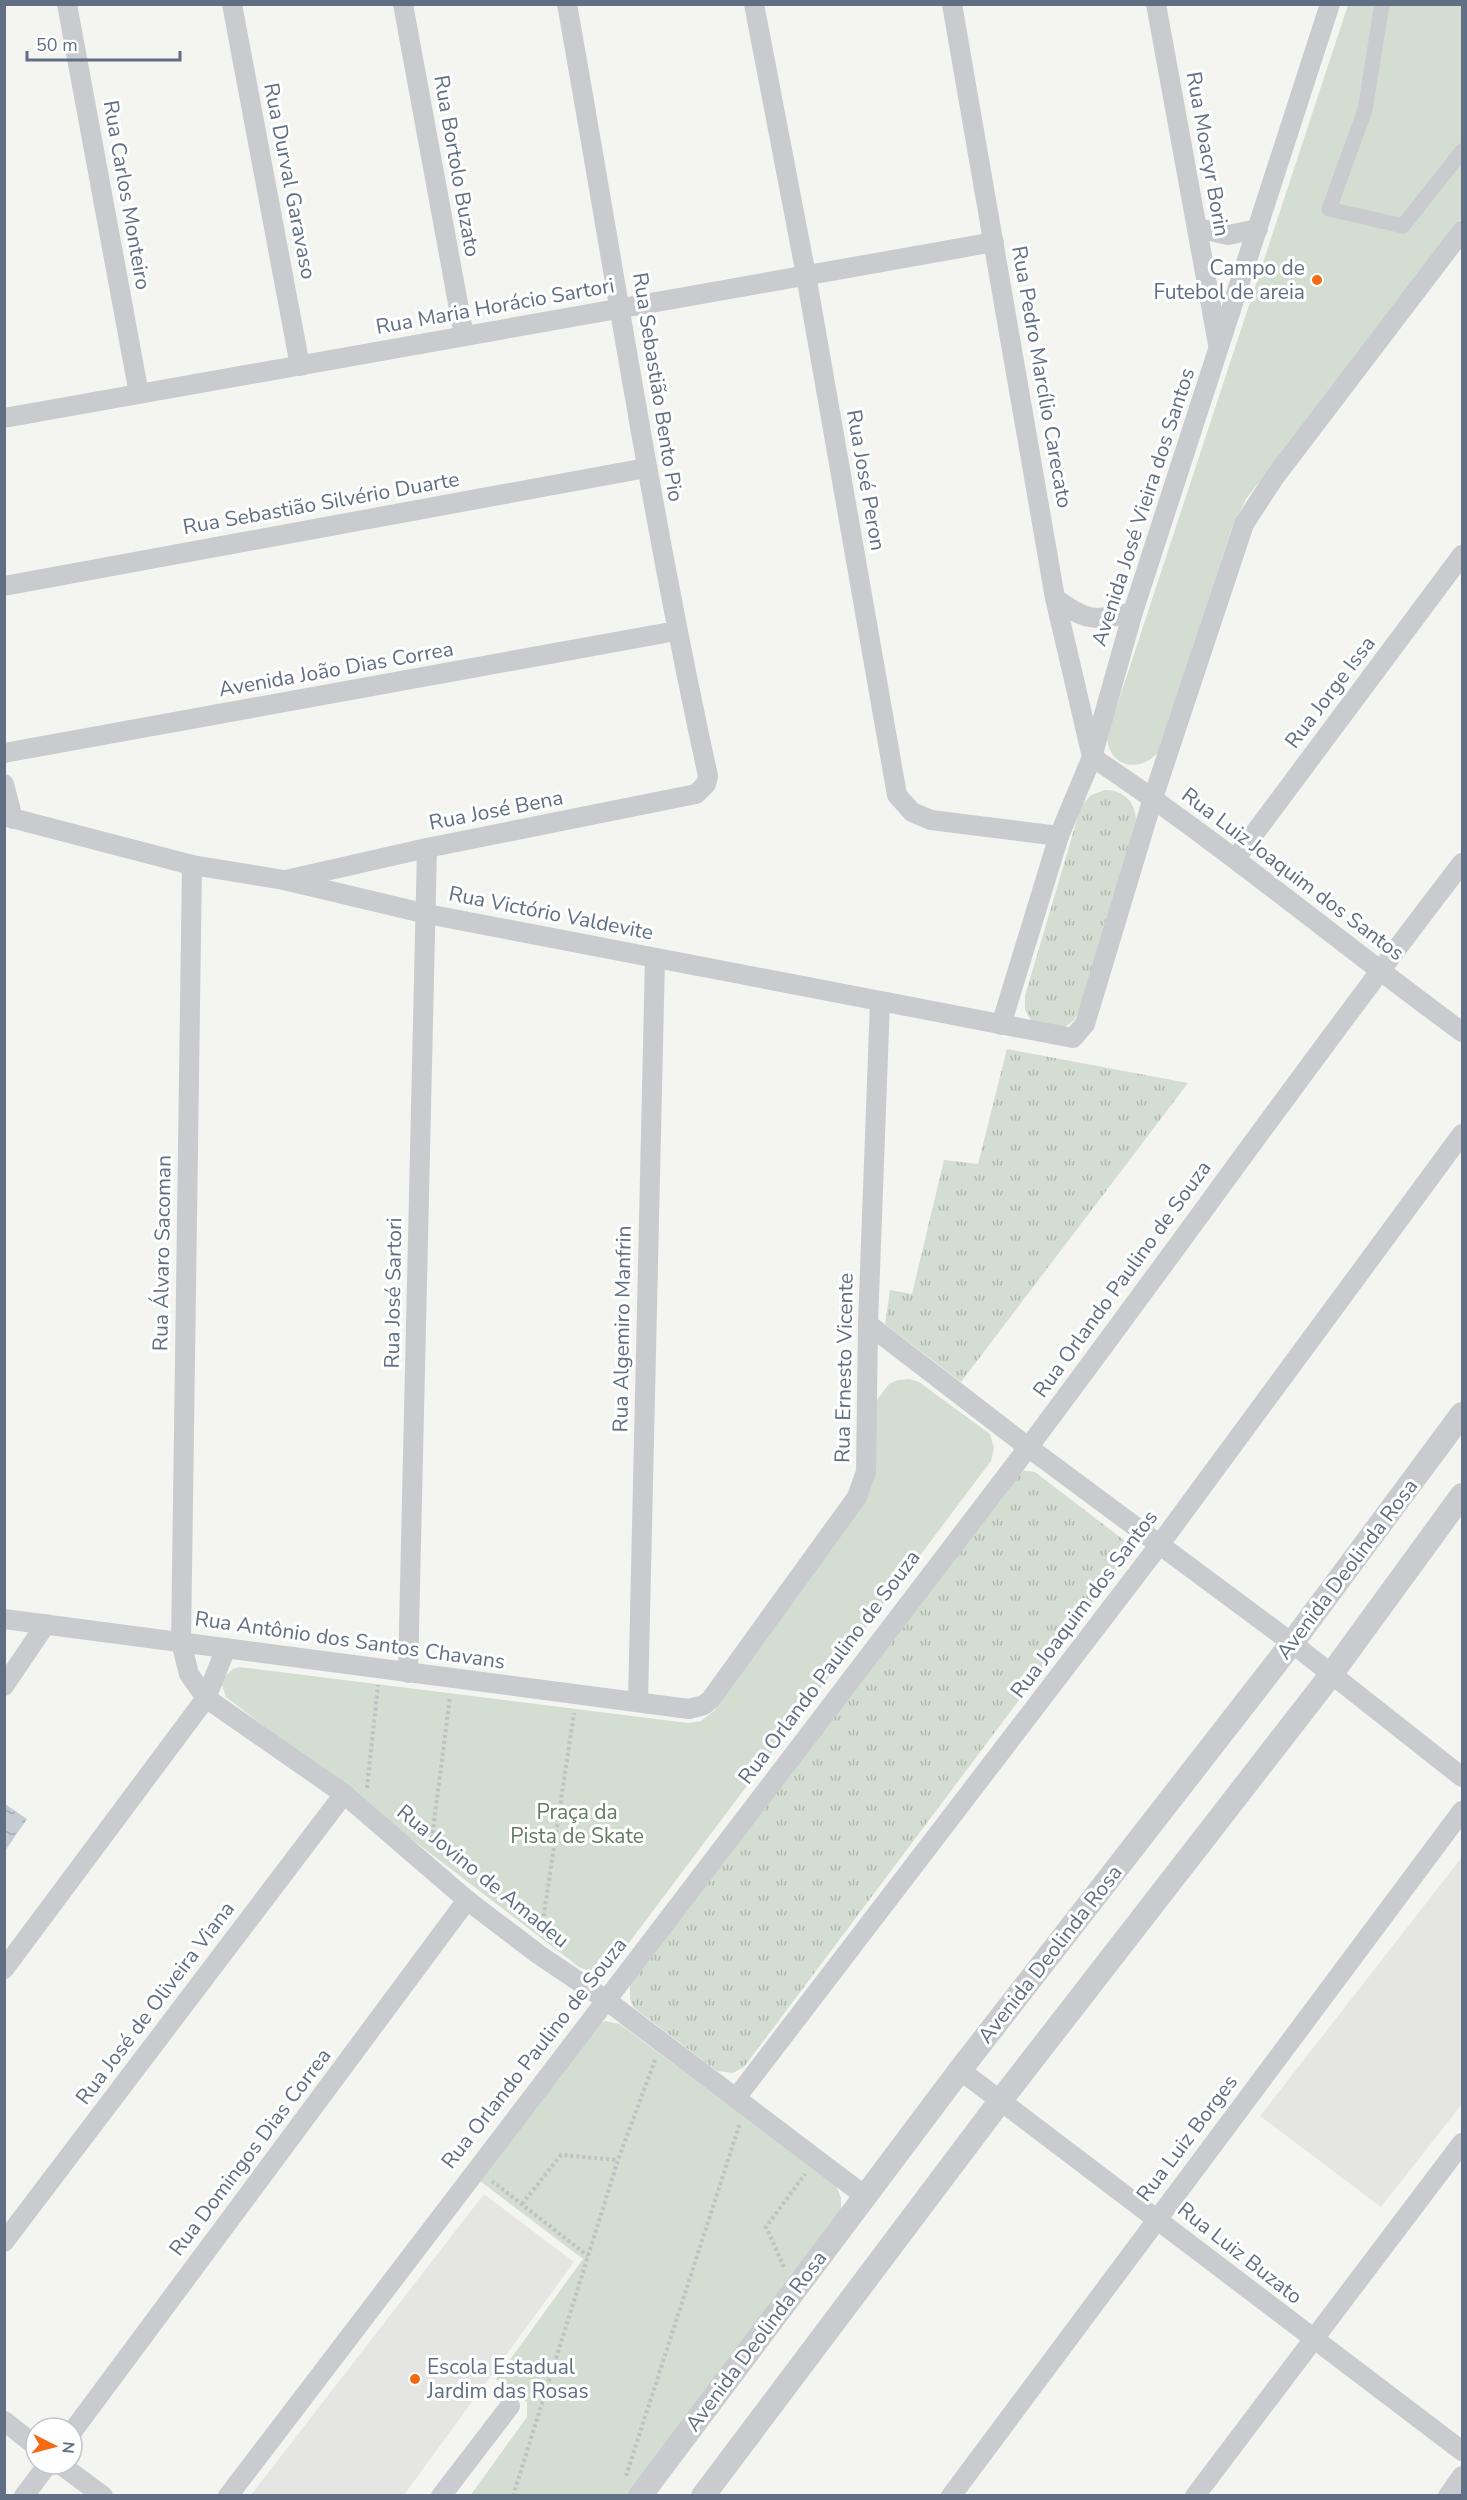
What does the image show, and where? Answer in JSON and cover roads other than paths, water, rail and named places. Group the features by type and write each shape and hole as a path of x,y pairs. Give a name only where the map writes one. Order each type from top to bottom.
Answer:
{"street":[{"name":"Rua Carlos Monteiro","path":"67,4 139,394"},
{"name":"Rua Durval Garavaso","path":"232,4 300,366"},
{"name":"Rua Bortolo Buzato","path":"403,4 464,336"},
{"name":"Rua Sebastião Bento Pio","path":"567,4 621,308 646,468 676,631 708,776"},
{"name":"Rua José Peron","path":"754,4 806,275 897,795 912,812 931,820 1059,836"},
{"name":"Rua Pedro Marcílio Carecato","path":"952,4 1055,598 1092,757"},
{"name":"Rua Moacyr Borin","path":"1156,4 1219,348"},
{"name":"Avenida José Vieira dos Santos","path":"1001,1025 1059,836 1092,757 1133,612 1330,4"},
{"path":"1382,4 1365,110 1329,209 1402,226 1462,151"},
{"path":"1197,228 1228,235 1258,229"},
{"path":"1153,798 1244,524 1274,478 1462,231"},
{"name":"Rua Maria Horácio Sartori","path":"4,418 994,242"},
{"name":"Rua Sebastião Silvério Duarte","path":"4,585 646,468"},
{"name":"Rua Jorge Issa","path":"1236,858 1462,555"},
{"path":"1055,598 1077,614 1101,619 1133,612"},
{"name":"Avenida João Dias Correa","path":"4,753 676,631"},
{"name":"Rua Luiz Joaquim dos Santos","path":"1092,757 1236,858 1379,971 1462,1032"},
{"name":"Rua José Bena","path":"284,880 427,848 696,794 706,784 708,776"},
{"path":"4,784 9,818"},
{"name":"Rua Victório Valdevite","path":"9,818 192,865 284,880 427,914 1068,1038 1078,1033 1085,1024 1153,798"},
{"name":"Rua José Sartori","path":"408,1673 427,848"},
{"name":"Rua Orlando Paulino de Souza","path":"228,2496 1028,1447 1379,971 1462,863"},
{"name":"Rua Álvaro Sacoman","path":"181,1642 192,865"},
{"name":"Rua Algemiro Manfrin","path":"638,1702 655,958"},
{"name":"Rua Ernesto Vicente","path":"689,1708 704,1705 711,1699 857,1497 866,1472 868,1324 880,1001"},
{"name":"Rua Joaquim dos Santos","path":"741,2102 1160,1544 1462,1134"},
{"path":"868,1324 1028,1447 1292,1643 1330,1676 1462,1777"},
{"name":"Avenida Deolinda Rosa","path":"632,2490 795,2290 960,2070 1292,1643 1462,1414"},
{"path":"703,2496 1001,2100 1330,1676 1462,1495"},
{"name":"Rua Antônio dos Santos Chavans","path":"4,1619 380,1670 689,1708"},
{"path":"4,1686 46,1624"},
{"name":"Rua Jovino de Amadeu","path":"181,1642 189,1674 206,1698 344,1794 467,1900 538,1954 606,2000 865,2196"},
{"path":"4,1969 206,1698 226,1648"},
{"name":"Rua José de Oliveira Viana","path":"4,2242 344,1794"},
{"name":"Rua Luiz Borges","path":"951,2496 1462,1811"},
{"name":"Rua Domingos Dias Correa","path":"84,2416 467,1900"},
{"name":"Rua Luiz Buzato","path":"960,2070 1462,2451"},
{"path":"1195,2496 1462,2143"},
{"path":"441,2496 510,2406"},
{"path":"4,2421 24,2436"},
{"path":"24,2496 39,2476"},
{"path":"76,2476 103,2496"},
{"path":"1448,2496 1462,2476"}],"water":[{"path":"5,1804 27,1819 5,1851"}],"place":[{"name":"Campo de Futebol de areia","path":"1317,280"},
{"name":"Escola Estadual Jardim das Rosas","path":"415,2379"}],"park label":[{"name":"Praça da Pista de Skate","path":"577,1824"}]}
